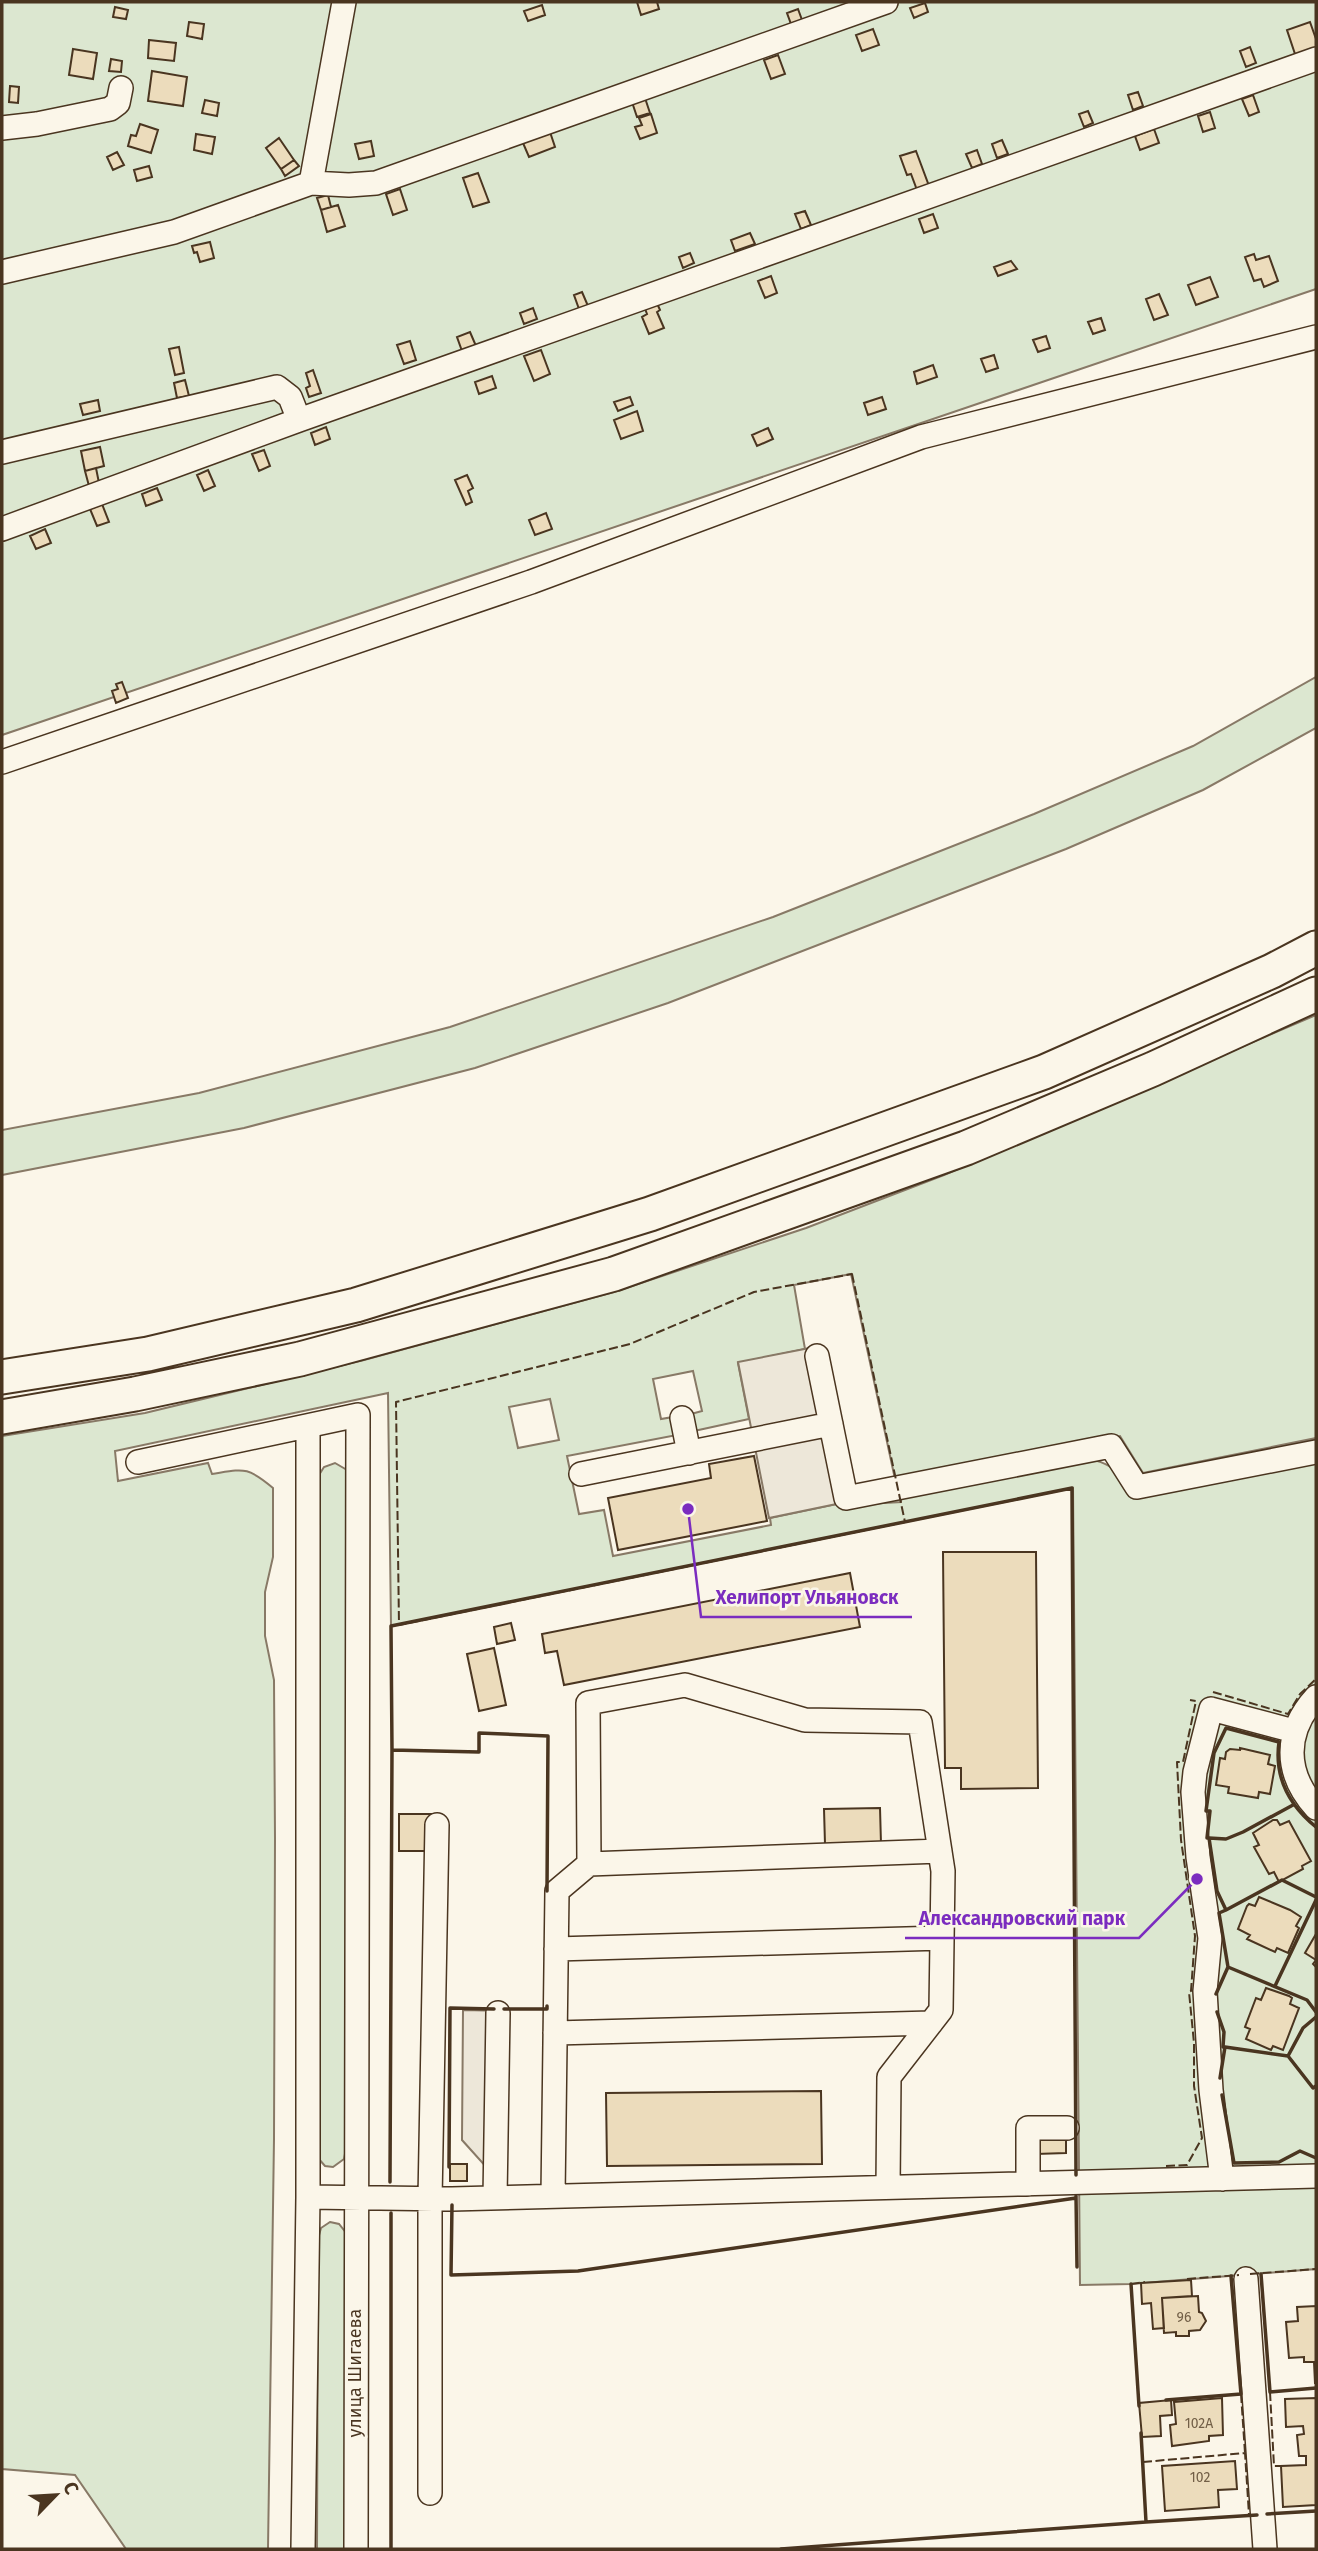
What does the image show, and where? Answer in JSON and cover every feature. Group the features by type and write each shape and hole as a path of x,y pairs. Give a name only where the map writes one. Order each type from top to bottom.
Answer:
{"highway":[{"path":"2,1377 148,1354 356,1305 650,1214 1044,1072 1272,971 1316,948"},
{"path":"2,1417 135,1394 300,1359 614,1274 966,1149 1165,1064 1316,994"}],"street":[{"path":"311,183 344,2"},
{"path":"2,272 174,232 311,183 376,183 886,2"},
{"path":"2,528 1316,59"},
{"path":"2,128 110,110 118,103 121,88"},
{"path":"2,762 531,582 920,437 1316,337"},
{"path":"2,452 277,387 290,397 299,420"},
{"path":"817,1356 846,1498 1111,1446 1137,1487 1316,1452"},
{"name":"улица Шигаева","path":"308,1426 358,1415 356,2549"},
{"path":"682,1418 689,1453"},
{"path":"580,1474 831,1424"},
{"path":"138,1462 308,1426 308,2197 303,2549"},
{"path":"589,1864 588,1703 685,1685 805,1720 920,1722 943,1871 941,2010 889,2077 888,2188"},
{"path":"1316,1697 1302,1714 1294,1731 1292,1763 1297,1782 1316,1808"},
{"path":"1222,2179 1210,2090 1205,1991 1210,1938 1198,1857 1193,1792 1195,1772 1211,1709 1294,1731"},
{"path":"430,2493 430,2199 438,1825"},
{"path":"553,2196 556,1891 589,1864 940,1851"},
{"path":"556,1949 942,1938"},
{"path":"495,2198 498,2013"},
{"path":"555,2033 931,2023"},
{"path":"1028,2184 1028,2128 1067,2128"},
{"path":"308,2197 495,2198 1316,2176"},
{"path":"1246,2280 1265,2549"}],"green space":[{"path":"2,2 1316,2 1316,289 2,735"},
{"path":"1316,677 1316,728 1203,790 1066,849 668,1003 475,1068 244,1128 2,1175 2,1130 199,1093 450,1027 773,917 1034,814 1193,746"},
{"path":"1316,1015 1316,1438 1143,1473 1120,1436 895,1479 851,1274 794,1285 805,1349 738,1363 749,1419 694,1431 691,1414 702,1411 693,1371 653,1379 661,1419 673,1417 677,1435 567,1456 579,1514 604,1510 613,1556 771,1525 770,1518 851,1501 866,1504 901,1502 901,1498 1092,1460 1106,1464 1125,1478 1316,1440 1316,2269 1131,2284 1080,2285 1073,1488 391,1626 388,1393 115,1451 118,1481 208,1463 212,1474 245,1471 273,1488 273,1557 265,1592 265,1636 274,1680 275,1838 268,2549 126,2549 75,2475 2,2469 2,1436 145,1413 364,1360 614,1292 806,1228 944,1175","holes":["550,1399 559,1440 518,1448 509,1407"]},
{"path":"335,1463 347,1470 346,2149 344,2159 333,2167 325,2166 318,2158 319,1475 324,1467"},
{"path":"330,2222 339,2224 347,2234 347,2549 317,2549 318,2239 321,2228"}],"shaded area":[{"path":"820,1346 851,1501 769,1518 738,1362"},
{"path":"463,2010 508,2011 488,2169 462,2140"}],"building":[{"path":"637,2 657,2 659,9 641,15"},
{"path":"925,3 928,12 914,18 910,8"},
{"path":"542,5 545,15 528,21 524,11"},
{"path":"115,7 128,10 126,19 113,17"},
{"path":"798,9 802,20 791,24 787,13"},
{"path":"189,22 204,24 202,39 187,36"},
{"path":"1310,22 1316,39 1316,50 1296,57 1287,30"},
{"path":"873,29 879,45 862,51 856,35"},
{"path":"149,40 176,43 174,61 148,58"},
{"path":"1250,47 1256,63 1246,67 1240,51"},
{"path":"73,49 97,53 93,79 69,75"},
{"path":"778,55 785,74 771,79 764,60"},
{"path":"111,59 122,61 121,72 109,71"},
{"path":"152,71 187,77 183,106 148,101"},
{"path":"10,86 19,87 18,103 9,102"},
{"path":"1138,92 1143,106 1133,110 1128,95"},
{"path":"1253,95 1259,112 1249,116 1242,99"},
{"path":"645,98 650,113 637,117 632,102"},
{"path":"205,100 219,103 217,116 202,113"},
{"path":"1088,111 1093,123 1084,127 1079,114"},
{"path":"1210,112 1215,128 1203,132 1198,116"},
{"path":"651,114 657,133 640,139 635,127 642,125 639,118"},
{"path":"140,124 158,130 151,153 128,146 131,135 136,136"},
{"path":"1154,129 1159,143 1140,150 1135,136"},
{"path":"550,132 555,147 529,157 523,143"},
{"path":"196,134 215,137 212,154 194,150"},
{"path":"279,138 294,160 281,169 266,148"},
{"path":"1002,140 1008,154 997,158 992,144"},
{"path":"371,141 374,156 359,159 355,144"},
{"path":"977,150 982,164 972,168 966,154"},
{"path":"916,151 929,186 917,190 911,174 907,175 900,156"},
{"path":"117,152 124,165 113,170 107,157"},
{"path":"294,160 299,166 285,176 281,169"},
{"path":"149,166 152,177 137,181 134,170"},
{"path":"478,173 489,202 473,207 463,178"},
{"path":"400,189 407,210 393,215 386,194"},
{"path":"328,195 331,207 321,210 317,198"},
{"path":"338,205 345,226 327,232 321,210"},
{"path":"805,211 811,225 801,229 795,214"},
{"path":"933,214 938,228 924,233 919,219"},
{"path":"750,233 755,244 735,251 731,240"},
{"path":"210,242 214,258 200,262 192,246"},
{"path":"690,253 694,263 683,268 679,257"},
{"path":"1254,254 1256,260 1269,256 1278,281 1264,287 1261,279 1254,281 1245,257"},
{"path":"1011,261 1017,269 998,276 994,267"},
{"path":"771,276 777,293 765,298 758,281"},
{"path":"1210,277 1218,297 1196,305 1188,285"},
{"path":"582,292 588,306 579,309 574,295"},
{"path":"1159,294 1168,315 1154,320 1146,299"},
{"path":"656,301 660,310 657,312 664,328 649,334 642,317 647,314 644,306"},
{"path":"533,308 537,319 524,324 520,313"},
{"path":"1101,318 1105,330 1093,334 1088,322"},
{"path":"470,332 476,346 462,351 457,337"},
{"path":"1046,336 1050,348 1038,352 1033,340"},
{"path":"410,341 416,360 404,364 397,345"},
{"path":"179,347 184,373 175,375 169,349"},
{"path":"541,350 550,374 534,381 524,356"},
{"path":"994,355 998,368 986,372 981,359"},
{"path":"933,365 937,377 917,384 914,372"},
{"path":"313,370 321,393 309,397 306,388 310,386 306,373"},
{"path":"492,376 496,388 479,394 475,382"},
{"path":"185,380 189,396 177,398 174,383"},
{"path":"630,397 633,405 618,411 614,402"},
{"path":"882,397 886,409 868,415 864,403"},
{"path":"98,400 100,411 83,415 80,404"},
{"path":"637,411 643,431 621,439 614,420"},
{"path":"326,427 330,439 315,445 311,433"},
{"path":"768,428 773,439 757,446 752,435"},
{"path":"100,447 104,466 85,471 81,451"},
{"path":"264,450 270,466 259,471 252,454"},
{"path":"96,468 99,483 89,486 85,471"},
{"path":"208,470 215,486 204,491 197,475"},
{"path":"467,475 473,488 468,491 472,502 466,505 455,480"},
{"path":"157,488 162,500 146,506 142,494"},
{"path":"102,504 109,522 97,526 90,509"},
{"path":"546,513 552,529 535,535 529,520"},
{"path":"45,529 51,543 36,549 30,536"},
{"path":"122,682 128,698 116,703 112,691 118,689 116,684"},
{"path":"754,1456 767,1521 618,1550 608,1498 711,1478 709,1464"},
{"path":"943,1552 1036,1552 1038,1788 961,1789 961,1768 945,1768"},
{"path":"850,1573 860,1627 564,1685 557,1651 545,1653 542,1634"},
{"path":"511,1623 515,1640 497,1644 494,1627"},
{"path":"494,1648 506,1705 479,1711 467,1654"},
{"path":"1240,1748 1270,1755 1268,1764 1275,1766 1270,1794 1259,1792 1258,1798 1228,1793 1229,1787 1216,1785 1220,1758 1225,1759 1226,1752 1230,1749"},
{"path":"880,1808 881,1844 825,1844 824,1809"},
{"path":"399,1814 435,1814 435,1851 399,1851"},
{"path":"1277,1820 1280,1825 1289,1821 1311,1861 1302,1866 1303,1869 1279,1882 1274,1872 1269,1874 1254,1847 1259,1845 1253,1833"},
{"path":"1259,1897 1301,1917 1288,1953 1277,1948 1275,1952 1247,1939 1250,1935 1238,1929 1247,1906 1255,1906"},
{"path":"1316,1934 1316,1960 1305,1953"},
{"path":"1266,1988 1289,1996 1292,1998 1290,2004 1299,2008 1283,2050 1273,2046 1271,2050 1246,2039 1250,2029 1245,2027 1256,1998 1261,2000"},
{"path":"821,2091 822,2164 607,2166 606,2093"},
{"path":"1036,2136 1066,2136 1066,2153 1036,2154"},
{"path":"450,2164 467,2164 467,2181 450,2181"},
{"path":"1191,2280 1192,2296 1162,2298 1164,2328 1153,2329 1151,2303 1142,2304 1141,2283"},
{"path":"1198,2296 1199,2312 1206,2321 1200,2330 1189,2331 1189,2336 1176,2336 1176,2332 1164,2333 1162,2298"},
{"path":"1316,2306 1315,2383 1314,2362 1304,2362 1304,2357 1289,2358 1286,2322 1298,2321 1297,2307"},
{"path":"1222,2398 1223,2435 1209,2436 1209,2441 1172,2446 1170,2425 1176,2424 1174,2402"},
{"path":"1316,2398 1316,2505 1283,2507 1281,2466 1306,2465 1306,2456 1299,2456 1297,2435 1304,2434 1303,2426 1286,2427 1285,2399"},
{"path":"1171,2400 1172,2415 1160,2416 1161,2436 1142,2437 1139,2403"},
{"path":"1235,2461 1237,2489 1218,2490 1219,2507 1165,2511 1162,2466"}],"fence":[{"path":"852,1274 905,1522 399,1625 396,1402 630,1344 754,1292 852,1274"},
{"path":"1213,1692 1288,1714 1300,1694 1316,1679"},
{"path":"1166,2166 1187,2165 1202,2138 1194,2086 1194,2043 1189,1992 1195,1936 1181,1840 1177,1762 1183,1762 1196,1701 1190,1700"},
{"path":"1250,2274 1316,2269"},
{"path":"1187,2279 1239,2275"},
{"path":"1131,2284 1145,2282"},
{"path":"1270,2392 1274,2466 1281,2466"},
{"path":"1241,2394 1245,2453"},
{"path":"1143,2462 1245,2453 1249,2515"}],"wall":[{"path":"392,1750 391,1626 1072,1488 1076,2175"},
{"path":"1216,1994 1228,1967 1219,1913 1226,1910 1217,1891 1207,1838 1210,1811 1206,1811 1214,1753 1226,1728 1279,1742 1281,1779 1298,1810 1316,1827"},
{"path":"390,2182 392,1750 479,1752 479,1733 548,1736 547,1891"},
{"path":"1209,1838 1226,1839 1293,1805"},
{"path":"1226,1910 1282,1880 1316,1897"},
{"path":"1275,1986 1316,1900"},
{"path":"1228,1967 1307,2000 1316,2012"},
{"path":"504,2009 547,2009 547,2006"},
{"path":"449,2167 450,2008 494,2009"},
{"path":"1217,2012 1224,2032 1225,2047 1220,2078"},
{"path":"1288,2056 1303,2028 1316,2017"},
{"path":"1225,2047 1288,2056 1313,2088 1316,2086"},
{"path":"1222,2095 1234,2163 1279,2162 1300,2151 1316,2158"},
{"path":"1076,2196 1077,2267"},
{"path":"452,2205 451,2275 578,2271 1076,2198"},
{"path":"391,2213 391,2549"},
{"path":"1261,2274 1270,2392 1316,2388"},
{"path":"1166,2400 1241,2394 1231,2276"},
{"path":"1131,2284 1139,2406"},
{"path":"1141,2433 1146,2522 1257,2515"},
{"path":"1267,2514 1316,2511"},
{"path":"781,2549 1146,2522"}],"place":[{"name":"Хелипорт Ульяновск","path":"688,1509"},
{"name":"Александровский парк","path":"1197,1879"}]}
